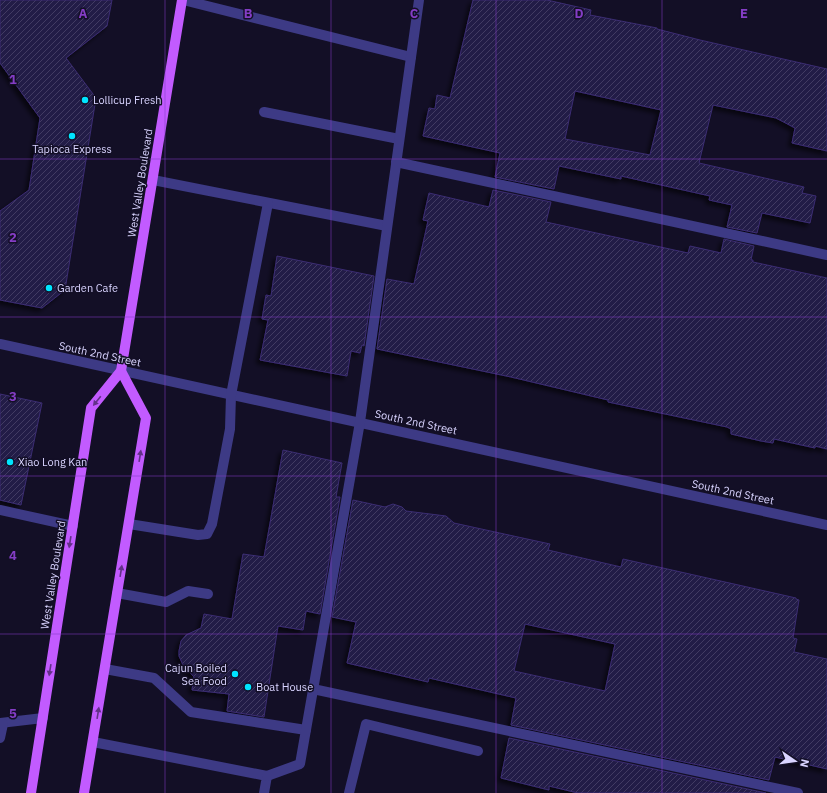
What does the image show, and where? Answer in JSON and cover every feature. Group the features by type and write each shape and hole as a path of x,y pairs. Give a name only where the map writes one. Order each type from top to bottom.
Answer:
{"main road":[{"name":"West Valley Boulevard","path":"31,793 91,408 121,371 182,0"},
{"path":"84,793 146,418 121,371"}],"street":[{"path":"182,0 411,57"},
{"path":"93,742 267,776 300,764 360,422 399,139 420,0"},
{"path":"264,112 399,139"},
{"path":"396,162 827,254"},
{"path":"153,180 387,226"},
{"path":"129,524 198,535 207,534 212,524 230,430 230,395 268,203"},
{"name":"South 2nd Street","path":"0,344 827,525"},
{"path":"0,510 73,526"},
{"path":"117,593 166,602 188,591 208,594"},
{"path":"105,669 154,678 191,712 306,730"},
{"path":"313,689 798,793"},
{"path":"0,738 2,723 43,718"},
{"path":"349,793 366,724 478,751"},
{"path":"264,793 267,776"}],"building":[{"path":"0,0 112,0 107,26 66,58 96,98 65,290 42,308 0,300 0,211 29,190 40,118 0,63"},
{"path":"473,0 547,0 591,10 590,15 657,28 700,40 827,69 827,151 792,143 795,128 776,118 713,105 699,163 804,187 802,193 816,196 810,223 762,213 757,233 727,227 732,205 709,200 710,196 621,176 621,179 559,166 554,189 495,177 500,153 423,136 429,108 435,109 437,95 450,98","holes":["575,91 661,110 650,155 565,139"]},
{"path":"493,190 551,202 546,222 688,253 690,246 721,253 724,239 754,246 751,260 753,260 753,262 827,278 827,449 815,446 815,448 774,439 773,443 761,441 731,434 731,429 727,427 608,402 608,400 511,377 377,349 387,279 414,284 428,221 423,220 429,193 489,207"},
{"path":"277,256 374,276 364,346 362,345 360,353 351,351 347,376 260,360 268,320 262,319 266,295 271,296"},
{"path":"0,394 42,403 21,505 0,500"},
{"path":"283,450 342,463 336,497 340,497 320,614 306,611 303,630 278,626 264,717 227,711 229,694 192,690 194,677 183,665 179,656 179,651 181,641 186,635 201,628 204,614 232,619 243,554 264,557"},
{"path":"353,500 385,507 393,504 402,507 406,511 446,516 454,523 550,544 548,550 621,567 623,559 796,598 799,600 793,638 797,639 794,652 827,659 827,769 775,757 769,780 511,725 516,698 429,678 428,682 347,663 356,622 332,617","holes":["525,624 615,644 605,691 514,671"]},
{"path":"509,738 766,793 578,793 549,786 549,790 501,778"}],"place":[{"name":"Lollicup Fresh","path":"85,100"},
{"name":"Tapioca Express","path":"72,136"},
{"name":"Garden Cafe","path":"49,288"},
{"name":"Xiao Long Kan","path":"10,462"},
{"name":"Cajun Boiled Sea Food","path":"235,674"},
{"name":"Boat House","path":"248,687"}]}
